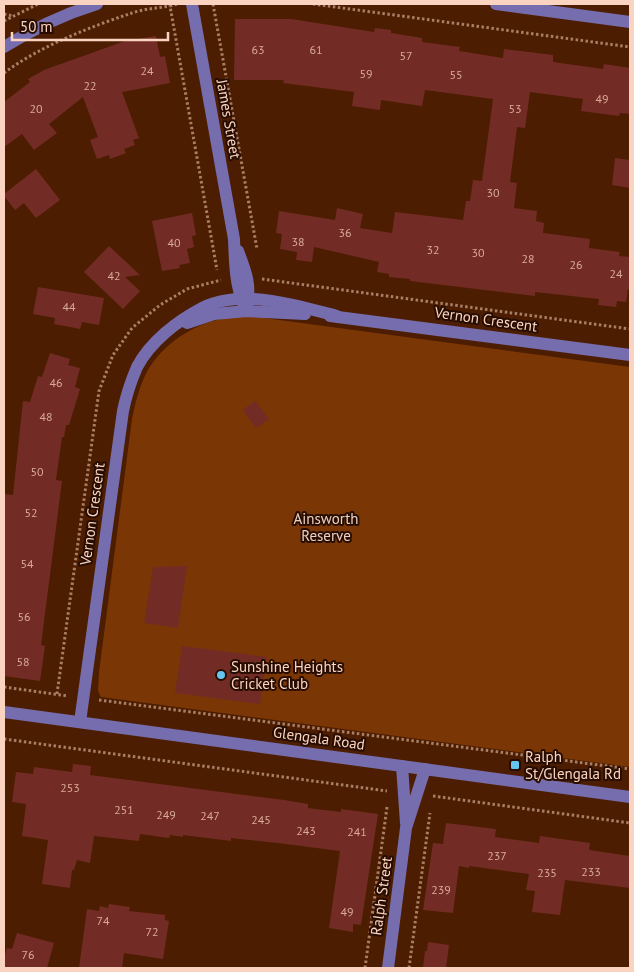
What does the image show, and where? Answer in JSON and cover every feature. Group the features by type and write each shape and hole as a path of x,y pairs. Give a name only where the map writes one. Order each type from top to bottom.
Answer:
{"street":[{"path":"4,47 23,35 73,11 97,4"},
{"name":"James Street","path":"192,4 245,303"},
{"path":"496,4 518,5 630,22"},
{"name":"Vernon Crescent","path":"80,722 126,398 138,366 146,353 157,340 174,326 245,303 630,355"},
{"name":"Glengala Road","path":"4,712 630,797"},
{"name":"Ralph Street","path":"402,766 406,828"},
{"name":"Ralph Street","path":"388,968 406,828 425,769"}],"path":[{"path":"4,21 38,4"},
{"path":"4,73 14,65 60,41 95,27 134,12 178,4"},
{"path":"213,4 257,249"},
{"path":"313,4 630,47"},
{"path":"170,6 219,280"},
{"path":"4,14 14,16"},
{"path":"57,694 99,391 113,355 132,328 160,305 187,289 219,280 242,278 630,329"},
{"path":"4,687 630,770"},
{"path":"4,739 389,791"},
{"path":"432,796 630,823"}],"green space":[{"name":"Ainsworth Reserve","path":"257,317 630,367 630,767 101,697 98,691 99,672 132,419 142,383 157,357 176,339 187,332 210,322 226,318"}],"building":[{"path":"235,19 291,19 374,32 375,28 391,30 391,33 422,38 422,42 460,47 459,51 503,58 504,49 553,55 553,62 603,69 604,64 630,68 630,114 620,113 619,116 581,111 583,99 530,92 525,128 517,127 510,182 517,183 514,208 537,211 536,221 544,223 543,233 590,239 589,248 620,252 619,256 630,257 630,289 628,289 626,302 617,301 616,307 598,305 599,299 535,292 535,296 410,281 410,279 389,277 389,274 377,272 379,262 314,247 312,262 296,260 297,252 280,249 282,234 276,233 279,211 335,220 337,208 363,214 360,228 392,233 395,212 463,220 466,201 470,201 473,180 482,181 493,99 425,90 422,106 381,100 380,110 352,106 354,92 283,83 284,80 234,80"},
{"path":"156,36 160,57 165,56 170,83 122,92 139,138 133,140 135,145 124,149 126,153 110,159 109,155 97,159 90,140 98,137 83,97 49,124 57,133 34,150 22,134 4,147 4,102 30,82 28,79 44,70 125,41"},
{"path":"615,158 630,160 630,188 612,185"},
{"path":"36,169 60,200 36,218 24,203 15,210 4,194"},
{"path":"192,213 196,235 192,236 194,247 187,249 190,263 179,265 180,268 162,271 152,221"},
{"path":"109,246 140,275 125,277 140,291 123,309 84,272"},
{"path":"38,287 104,298 99,325 82,322 80,329 54,324 55,318 33,314"},
{"path":"50,353 70,359 68,365 80,368 75,387 80,389 69,425 66,425 64,437 62,437 56,480 62,481 41,645 45,646 40,681 4,676 4,494 13,495 23,401 30,402 38,376 42,377"},
{"path":"255,401 269,419 256,428 243,410"},
{"path":"187,566 178,628 144,623 153,567"},
{"name":"Sunshine Heights Cricket Club","path":"182,646 267,657 260,704 175,693"},
{"path":"73,764 91,766 90,775 284,800 308,804 308,808 341,812 341,809 378,814 361,925 353,924 353,932 329,928 340,851 278,843 231,838 231,841 183,835 183,837 170,835 169,838 140,834 139,841 94,836 90,863 77,860 74,870 72,870 70,888 42,884 48,840 22,836 26,804 12,802 16,772 33,774 34,767 72,772"},
{"path":"446,823 496,829 495,837 539,843 540,836 590,843 589,850 630,856 630,888 565,880 560,915 532,912 535,891 526,890 529,874 459,866 453,913 423,910 433,843 443,844"},
{"path":"109,904 130,907 129,911 165,915 165,920 169,921 163,959 124,953 122,968 79,968 87,909 99,911 100,906 108,908"},
{"path":"17,933 54,943 47,968 4,968 7,948 12,949"},
{"path":"428,942 449,945 446,968 423,968"}],"place":[{"name":"Sunshine Heights Cricket Club","path":"221,675"},
{"name":"Ralph St/Glengala Rd","path":"515,765"}]}
